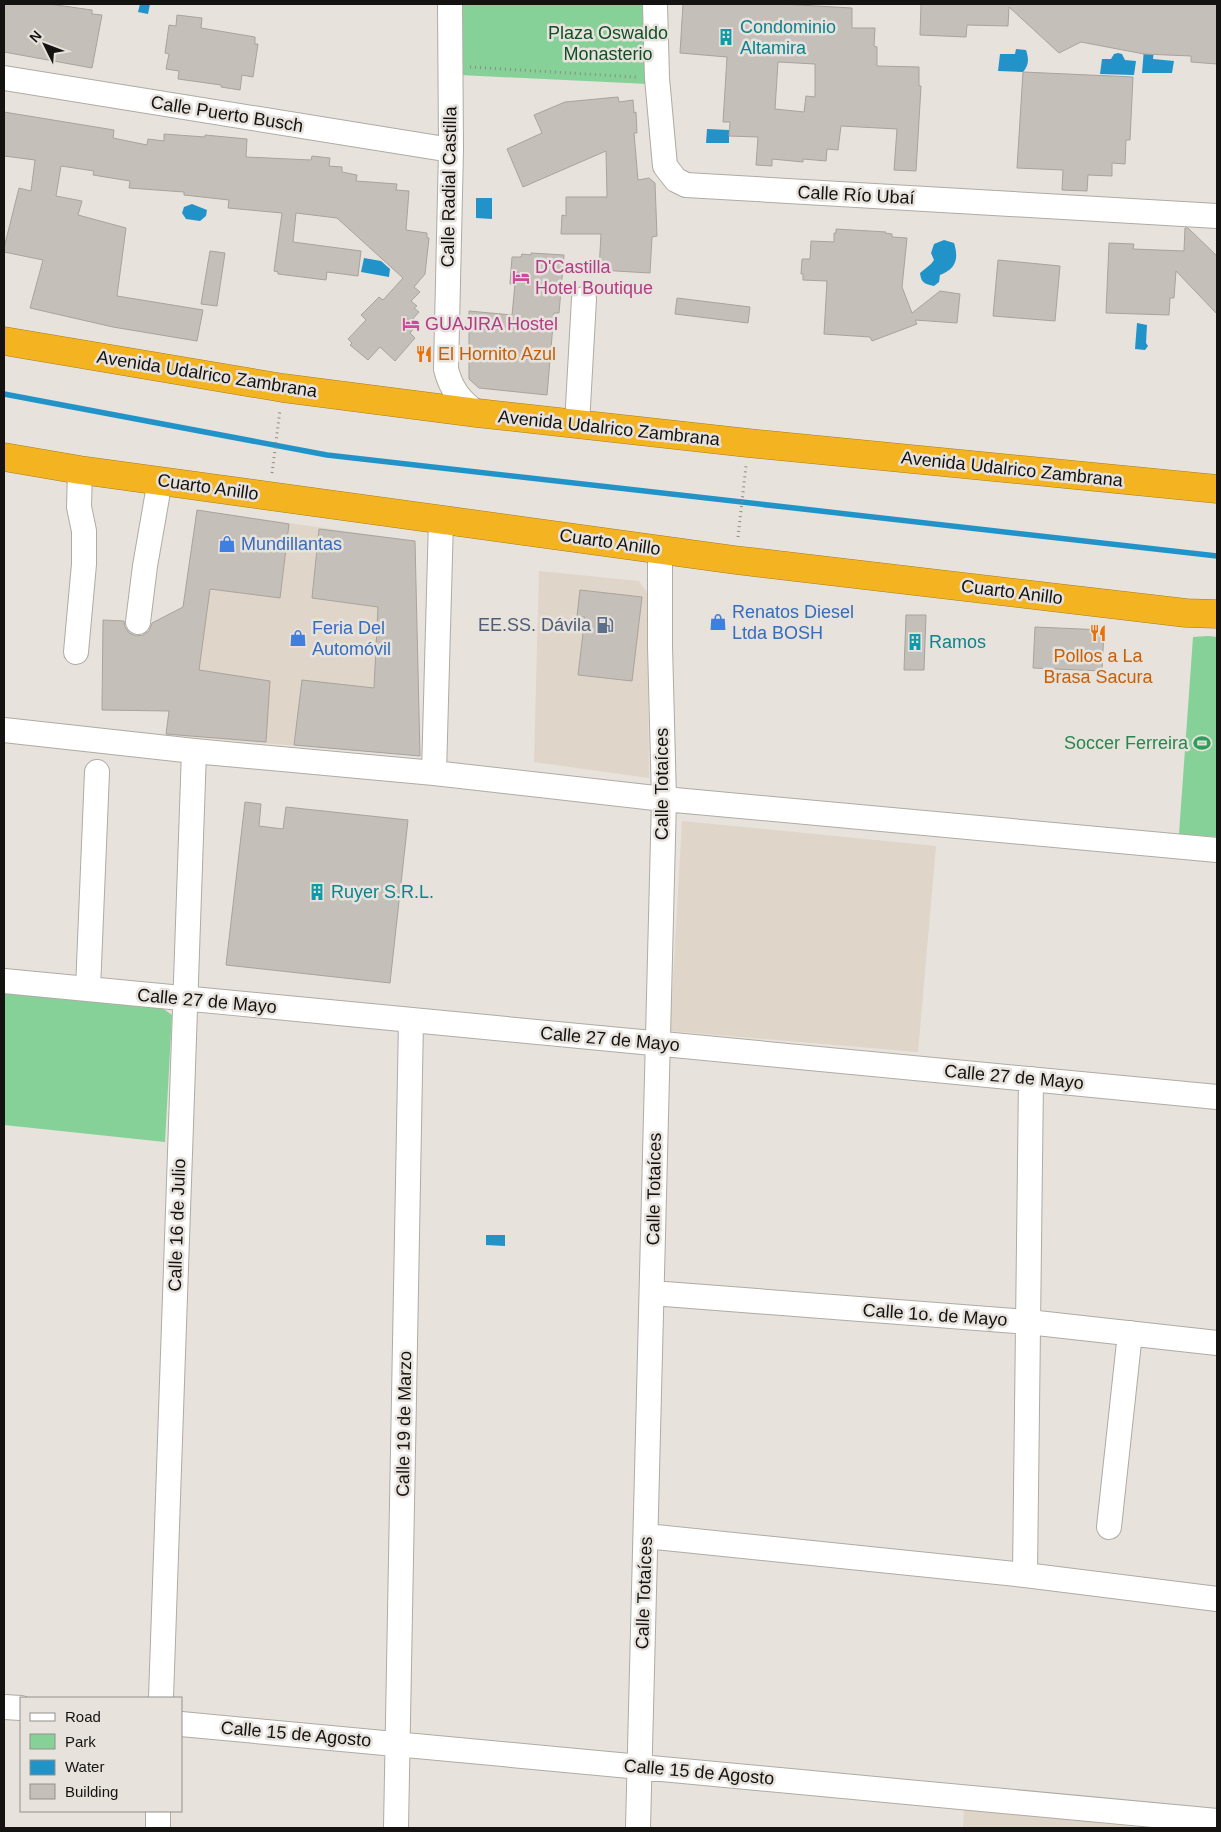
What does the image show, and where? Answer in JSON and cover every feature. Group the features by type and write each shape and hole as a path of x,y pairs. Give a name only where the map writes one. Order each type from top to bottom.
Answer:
{"highway":[{"name":"Avenida Udalrico Zambrana","path":"4,340 283,388 477,413 748,443 1217,489"},
{"name":"Cuarto Anillo","path":"4,457 80,470 735,560 1176,612 1217,614"}],"street":[{"name":"Calle Radial Castilla","path":"450,4 451,150 446,369 456,395 465,405 477,413"},
{"name":"Calle Río Ubaí","path":"655,4 657,78 665,166 676,180 686,185 1217,216"},
{"name":"Calle Puerto Busch","path":"4,78 451,150"},
{"path":"577,424 584,299"},
{"name":"Calle Radial Castilla","path":"417,405 427,399 435,390 442,380 446,369"},
{"path":"76,652 84,564 84,531 79,507 80,470"},
{"path":"138,622 145,566 160,480"},
{"path":"434,773 442,520"},
{"name":"Calle Totaíces","path":"638,1828 664,799 660,646 660,549"},
{"path":"4,730 194,751 434,773 664,799 1217,850"},
{"name":"Calle 16 de Julio","path":"161,1697 194,751"},
{"path":"88,989 97,772"},
{"name":"Calle 27 de Mayo","path":"4,981 1217,1097"},
{"name":"Calle 19 de Marzo","path":"396,1828 411,1020"},
{"path":"1025,1575 1031,1079"},
{"name":"Calle 1o. de Mayo","path":"652,1293 1028,1322 1217,1343"},
{"path":"1109,1527 1130,1333"},
{"path":"646,1536 1025,1575 1217,1599"},
{"path":"4,1707 20,1708"},
{"name":"Calle 15 de Agosto","path":"182,1724 1217,1821"},
{"path":"158,1812 158,1828"}],"path":[{"path":"468,58 468,67 657,78"},
{"path":"273,467 280,408"},
{"path":"738,532 746,464"}],"shaded area":[{"name":"Feria Del Automóvil","path":"197,510 415,541 420,756 166,735"},
{"path":"539,571 639,581 647,593 649,778 534,762"},
{"path":"682,821 936,846 918,1052 670,1031"},
{"path":"964,1807 1143,1828 963,1828"}],"green space":[{"name":"Plaza Oswaldo Monasterio","path":"459,4 645,4 648,84 460,75"},
{"name":"Soccer Ferreira","path":"1193,637 1217,637 1217,837 1179,834"},
{"path":"4,988 161,1007 172,1015 165,1142 4,1125"}],"water":[{"path":"140,4 150,4 148,14 138,12"},
{"path":"1016,49 1026,50 1028,56 1028,62 1023,72 998,71 1000,54 1015,54"},
{"path":"1144,49 1154,49 1153,59 1174,61 1172,73 1142,73"},
{"path":"1114,54 1122,54 1125,60 1136,61 1134,75 1100,74 1102,59 1111,59"},
{"path":"707,129 729,130 729,143 706,143"},
{"path":"476,198 492,198 492,219 476,218"},
{"path":"192,204 207,210 206,216 200,221 186,219 182,213 184,207"},
{"path":"944,240 954,243 955,263 950,270 940,275 939,282 934,286 928,285 922,281 920,273 934,260 931,253 934,244"},
{"path":"364,258 381,261 390,269 389,277 361,272"},
{"path":"1137,323 1147,325 1146,343 1148,346 1145,350 1135,349"},
{"path":"486,1235 505,1235 505,1246 486,1245"}],"building":[{"path":"4,4 49,4 92,10 92,14 102,15 92,68 4,52"},
{"path":"683,4 780,4 852,8 852,28 875,28 874,46 877,47 877,66 919,67 919,86 921,86 916,171 894,170 897,129 841,126 838,150 827,149 826,161 803,159 803,162 772,159 772,166 756,165 758,137 729,136 730,122 723,122 727,57 680,53","holes":["778,62 815,64 815,97 806,96 804,112 775,109"]},
{"path":"921,4 1217,4 1217,64 1191,62 1191,56 1144,54 1081,42 1059,53 1009,7 1008,26 967,25 966,37 920,35"},
{"path":"177,15 202,18 201,28 255,37 255,44 258,44 253,77 242,75 240,90 221,87 221,85 178,79 179,71 166,69 169,54 165,53 169,25 176,26"},
{"path":"1023,72 1133,77 1130,140 1126,140 1125,164 1112,163 1112,176 1088,175 1087,191 1062,190 1063,170 1017,168"},
{"path":"618,97 619,102 633,100 634,113 636,112 637,133 634,133 638,180 649,178 655,183 657,236 652,237 650,273 599,270 601,234 561,234 562,215 566,216 566,197 607,197 606,151 523,187 507,149 542,133 534,115 565,102"},
{"path":"4,112 114,130 113,138 147,145 148,139 164,141 164,134 247,139 246,157 311,160 312,156 330,158 329,166 342,167 342,172 357,175 356,181 397,184 396,190 409,191 406,230 427,233 427,238 429,238 425,274 414,287 420,292 411,301 417,306 414,308 419,312 410,322 415,327 410,333 415,338 395,361 380,347 368,360 350,345 352,343 348,339 366,320 361,315 379,297 383,300 403,278 337,218 296,213 293,242 361,251 358,276 327,272 326,280 278,274 278,272 274,271 282,213 228,208 229,200 184,195 184,192 129,188 130,181 93,175 94,171 61,166 56,196 82,201 78,215 126,228 117,296 203,310 197,341 113,327 30,308 43,260 4,252 4,248 19,188 31,191 35,160 4,156"},
{"path":"1185,228 1188,228 1217,256 1217,314 1176,271 1174,298 1170,298 1169,315 1106,313 1109,243 1134,244 1133,249 1184,251"},
{"path":"836,229 886,232 892,234 892,237 907,238 902,287 912,313 940,291 960,294 957,323 915,320 917,324 872,341 870,337 824,334 827,281 803,280 803,274 801,274 802,259 810,259 811,241 834,242"},
{"path":"210,251 225,253 217,306 201,304"},
{"path":"531,253 564,255 559,313 554,313 547,395 479,388 469,379 469,311 512,315 515,284 510,284 512,257 521,257 522,254 531,255"},
{"path":"998,260 1060,266 1055,321 993,316"},
{"path":"677,298 750,307 748,323 675,314"},
{"path":"197,510 289,524 280,598 210,589 199,670 270,681 266,742 166,734 169,711 102,710 103,620 124,621 129,633 136,636 143,635 149,631 152,623 183,607"},
{"path":"319,529 415,541 420,756 294,745 302,680 374,688 378,607 312,598"},
{"path":"580,590 642,597 632,681 578,675 585,617 577,616"},
{"name":"Ramos","path":"906,615 926,615 924,670 904,670"},
{"path":"1035,627 1104,630 1102,671 1033,668"},
{"name":"Ruyer S.R.L.","path":"245,802 261,804 259,826 283,829 286,807 408,820 390,983 226,965"}],"waterway":[{"path":"4,394 327,455 1217,556"}],"place":[{"name":"Condominio Altamira","path":"726,37"},
{"name":"D'Castilla Hotel Boutique","path":"521,277"},
{"name":"GUAJIRA Hostel","path":"411,324"},
{"name":"El Hornito Azul","path":"424,354"},
{"name":"Mundillantas","path":"227,544"},
{"name":"Renatos Diesel Ltda BOSH","path":"718,622"},
{"name":"EE.SS. Dávila","path":"605,625"},
{"name":"Pollos a La Brasa Sacura","path":"1098,633"},
{"name":"Feria Del Automóvil","path":"298,638"},
{"name":"Ramos","path":"915,642"},
{"name":"Soccer Ferreira","path":"1202,743"},
{"name":"Ruyer S.R.L.","path":"317,892"}]}
